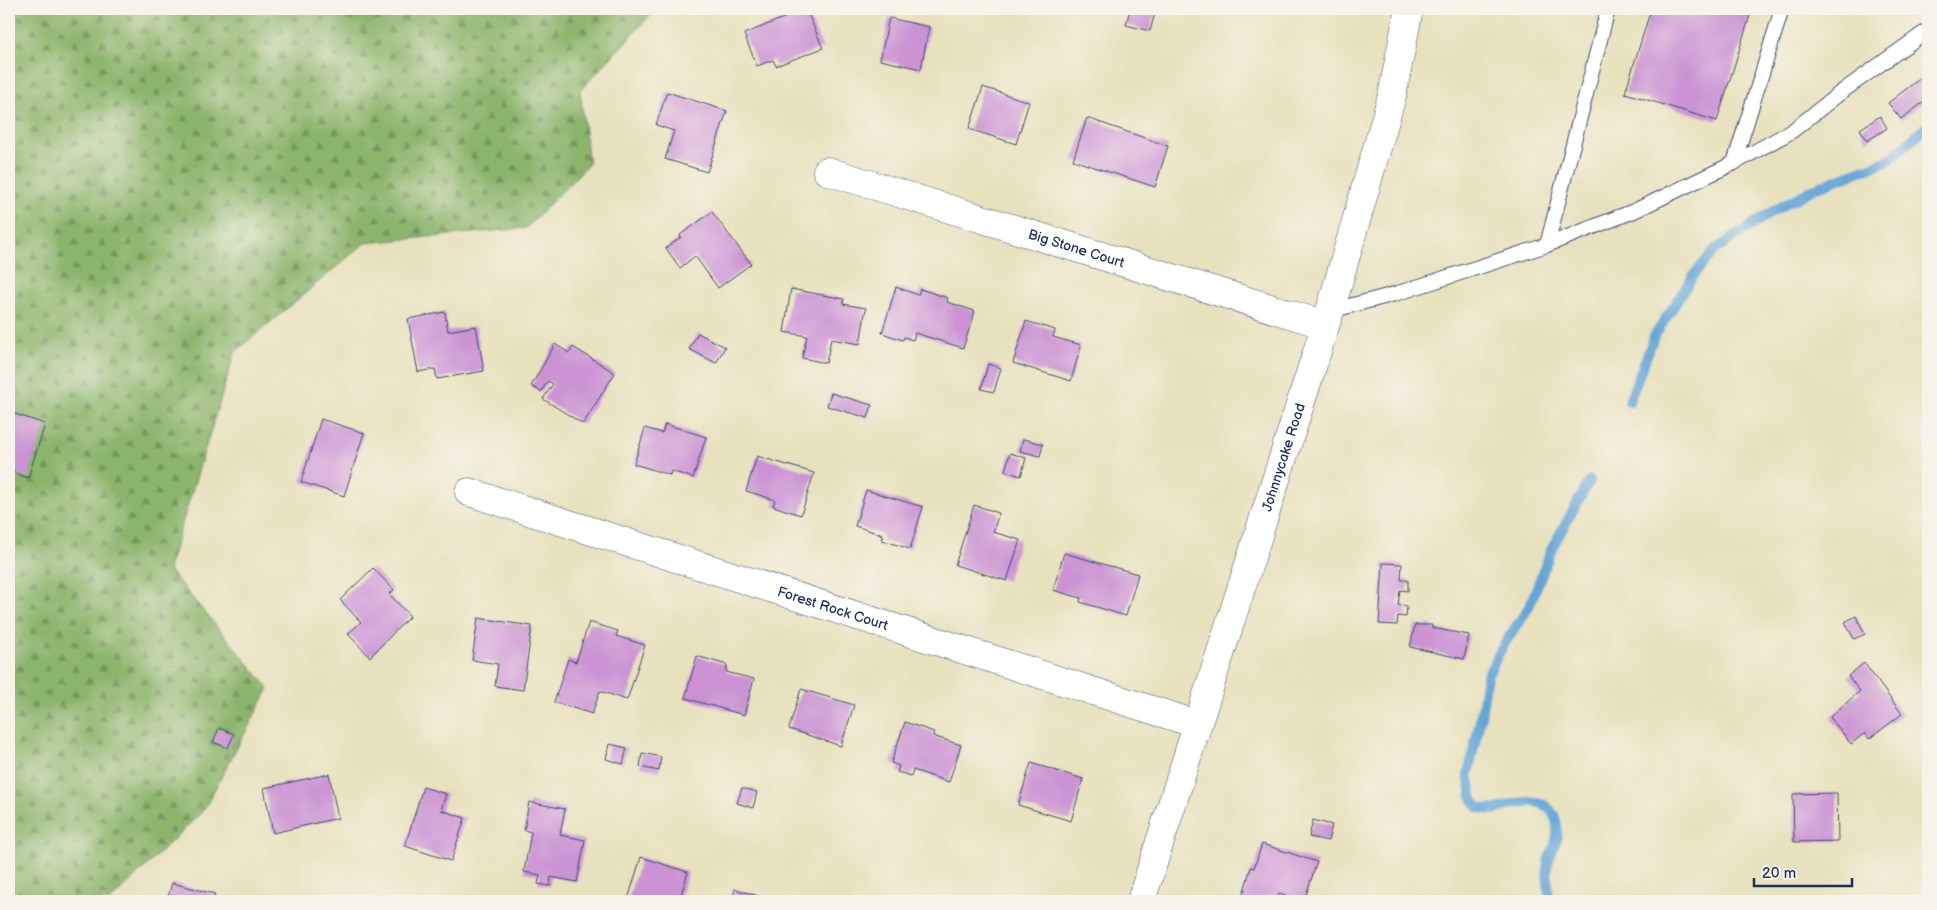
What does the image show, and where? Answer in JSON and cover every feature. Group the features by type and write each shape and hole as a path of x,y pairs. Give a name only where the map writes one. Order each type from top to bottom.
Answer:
{"street":[{"name":"Johnnycake Road","path":"1141,901 1327,318 1392,96 1409,9"},
{"name":"Big Stone Court","path":"827,171 1327,318"},
{"name":"Forest Rock Court","path":"469,492 1196,724"}],"lane":[{"path":"1547,245 1608,9"},
{"path":"1734,163 1782,9"},
{"path":"1327,318 1547,245 1634,211 1734,163 1792,131 1840,93 1928,30"}],"green space":[{"path":"9,9 656,9 580,91 589,164 526,228 365,243 235,352 168,569 269,688 203,811 110,901 9,901"}],"building":[{"path":"806,9 823,48 776,66 773,60 757,66 744,34"},
{"path":"1130,9 1156,9 1150,31 1126,25"},
{"path":"1651,9 1752,9 1717,121 1625,93"},
{"path":"889,18 929,27 921,69 880,60"},
{"path":"1927,73 1928,99 1901,119 1888,103"},
{"path":"983,87 1029,102 1016,144 969,129"},
{"path":"667,92 727,111 707,172 665,159 674,131 656,125"},
{"path":"1880,116 1887,128 1867,141 1860,129"},
{"path":"1087,118 1168,146 1155,187 1073,160"},
{"path":"712,212 751,264 718,288 695,256 680,268 666,248 681,237 680,235"},
{"path":"896,287 918,295 920,289 948,298 947,302 975,311 963,348 915,333 913,340 904,337 903,340 882,333"},
{"path":"791,289 844,299 843,304 866,308 860,344 831,339 826,363 802,358 807,336 784,332"},
{"path":"445,312 448,331 476,326 484,371 437,379 435,369 418,372 408,319"},
{"path":"1026,321 1055,330 1053,337 1081,345 1071,381 1013,363"},
{"path":"698,333 725,347 716,363 689,349"},
{"path":"555,344 569,353 573,347 615,373 583,424 543,399 553,384 548,381 541,392 531,386"},
{"path":"988,364 1001,368 994,392 981,389"},
{"path":"831,393 872,405 868,418 827,406"},
{"path":"9,412 45,424 28,478 9,471"},
{"path":"321,419 364,433 344,496 301,482"},
{"path":"665,424 706,437 693,478 671,471 670,475 634,464 645,428 662,433"},
{"path":"1023,439 1043,444 1040,456 1020,451"},
{"path":"1010,453 1026,458 1021,476 1005,471"},
{"path":"757,456 814,473 801,515 773,506 775,500 746,491"},
{"path":"866,490 923,507 910,549 882,540 883,535 855,526"},
{"path":"974,505 999,513 993,532 1020,540 1007,581 955,565"},
{"path":"1064,553 1138,574 1126,616 1080,602 1081,598 1053,590"},
{"path":"1383,563 1402,564 1401,580 1408,580 1408,591 1400,590 1398,605 1407,606 1406,617 1398,616 1397,625 1379,624"},
{"path":"373,568 394,590 389,594 410,616 370,657 348,634 361,622 340,600"},
{"path":"1856,616 1865,634 1854,639 1845,622"},
{"path":"478,618 532,626 523,690 495,686 498,664 472,660"},
{"path":"589,622 618,631 616,636 645,645 627,700 600,691 592,714 554,702 568,659 576,662"},
{"path":"1415,625 1432,625 1432,628 1469,635 1464,659 1410,647"},
{"path":"697,656 727,665 726,672 754,679 744,715 685,698"},
{"path":"1864,663 1902,714 1869,739 1865,733 1851,744 1830,717 1860,691 1848,676"},
{"path":"801,689 854,705 841,746 789,729"},
{"path":"905,722 934,732 933,736 961,745 949,782 913,770 911,776 897,772 899,766 891,763"},
{"path":"219,728 234,734 228,748 213,742"},
{"path":"609,744 627,748 623,764 606,759"},
{"path":"642,753 661,757 659,771 640,767"},
{"path":"1031,763 1083,779 1071,821 1018,805"},
{"path":"329,774 338,818 273,833 264,788"},
{"path":"423,787 446,794 441,810 465,818 451,861 405,846"},
{"path":"742,788 757,792 753,808 737,803"},
{"path":"1837,793 1838,841 1794,842 1793,794"},
{"path":"529,802 565,809 560,835 585,840 577,882 551,877 550,886 538,884 540,875 524,872 531,832 524,830"},
{"path":"1313,820 1332,825 1328,841 1309,837"},
{"path":"1262,844 1317,862 1304,901 1279,893 1277,901 1241,901 1251,867 1254,868"},
{"path":"641,857 688,872 679,901 634,901 628,899"},
{"path":"172,883 215,894 213,901 167,901"},
{"path":"735,889 775,901 732,901"}],"waterway":[{"path":"1629,402 1654,337 1693,276 1716,249 1773,211 1813,189 1889,160 1928,125"},
{"path":"1549,901 1548,862 1555,844 1557,832 1555,817 1546,806 1533,802 1517,803 1502,808 1479,808 1473,800 1468,775 1481,716 1487,676 1503,646 1529,607 1552,548 1590,480"}]}
